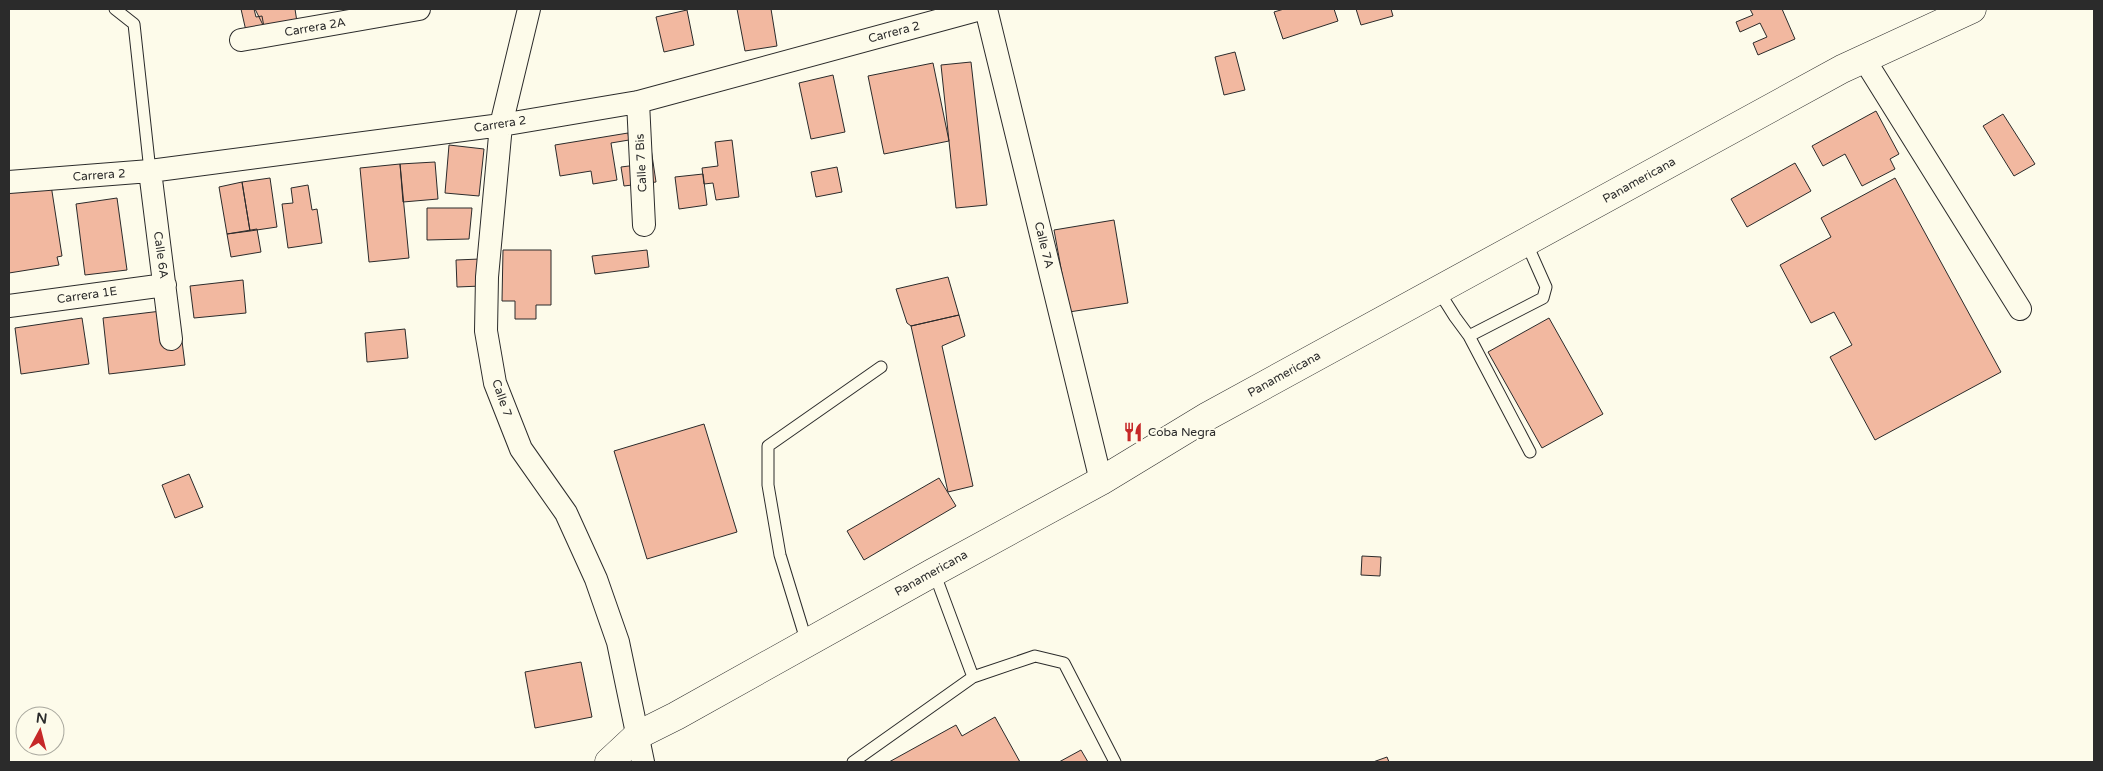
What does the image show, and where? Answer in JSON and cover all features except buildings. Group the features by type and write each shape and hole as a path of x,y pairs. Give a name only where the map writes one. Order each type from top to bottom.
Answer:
{"main road":[{"name":"Panamericana","path":"609,762 638,735 676,716 1101,481 1208,416 1864,59 1972,9"}],"street":[{"name":"Carrera 2A","path":"241,40 419,9"},
{"name":"Calle 7","path":"529,9 500,125 487,277 486,331 495,383 521,449 566,513 596,578 618,642 643,762"},
{"name":"Carrera 2","path":"9,182 150,172 500,125 638,102 981,9"},
{"name":"Calle 7A","path":"986,9 1101,481"},
{"path":"1864,59 2020,309"},
{"name":"Calle 7 Bis","path":"638,102 644,225"},
{"name":"Calle 6A","path":"150,172 171,339"},
{"name":"Carrera 1E","path":"9,306 165,285"}],"lane":[{"path":"115,9 134,24 150,172"},
{"path":"1470,336 1543,298 1546,286 1526,242"},
{"path":"1438,290 1470,336 1530,452"},
{"path":"807,643 780,555 768,485 768,446 881,367"},
{"path":"934,572 973,677"},
{"path":"853,762 973,677 1036,656 1064,663 1114,762"}],"place":[{"name":"Coba Negra","path":"1133,432"}]}
